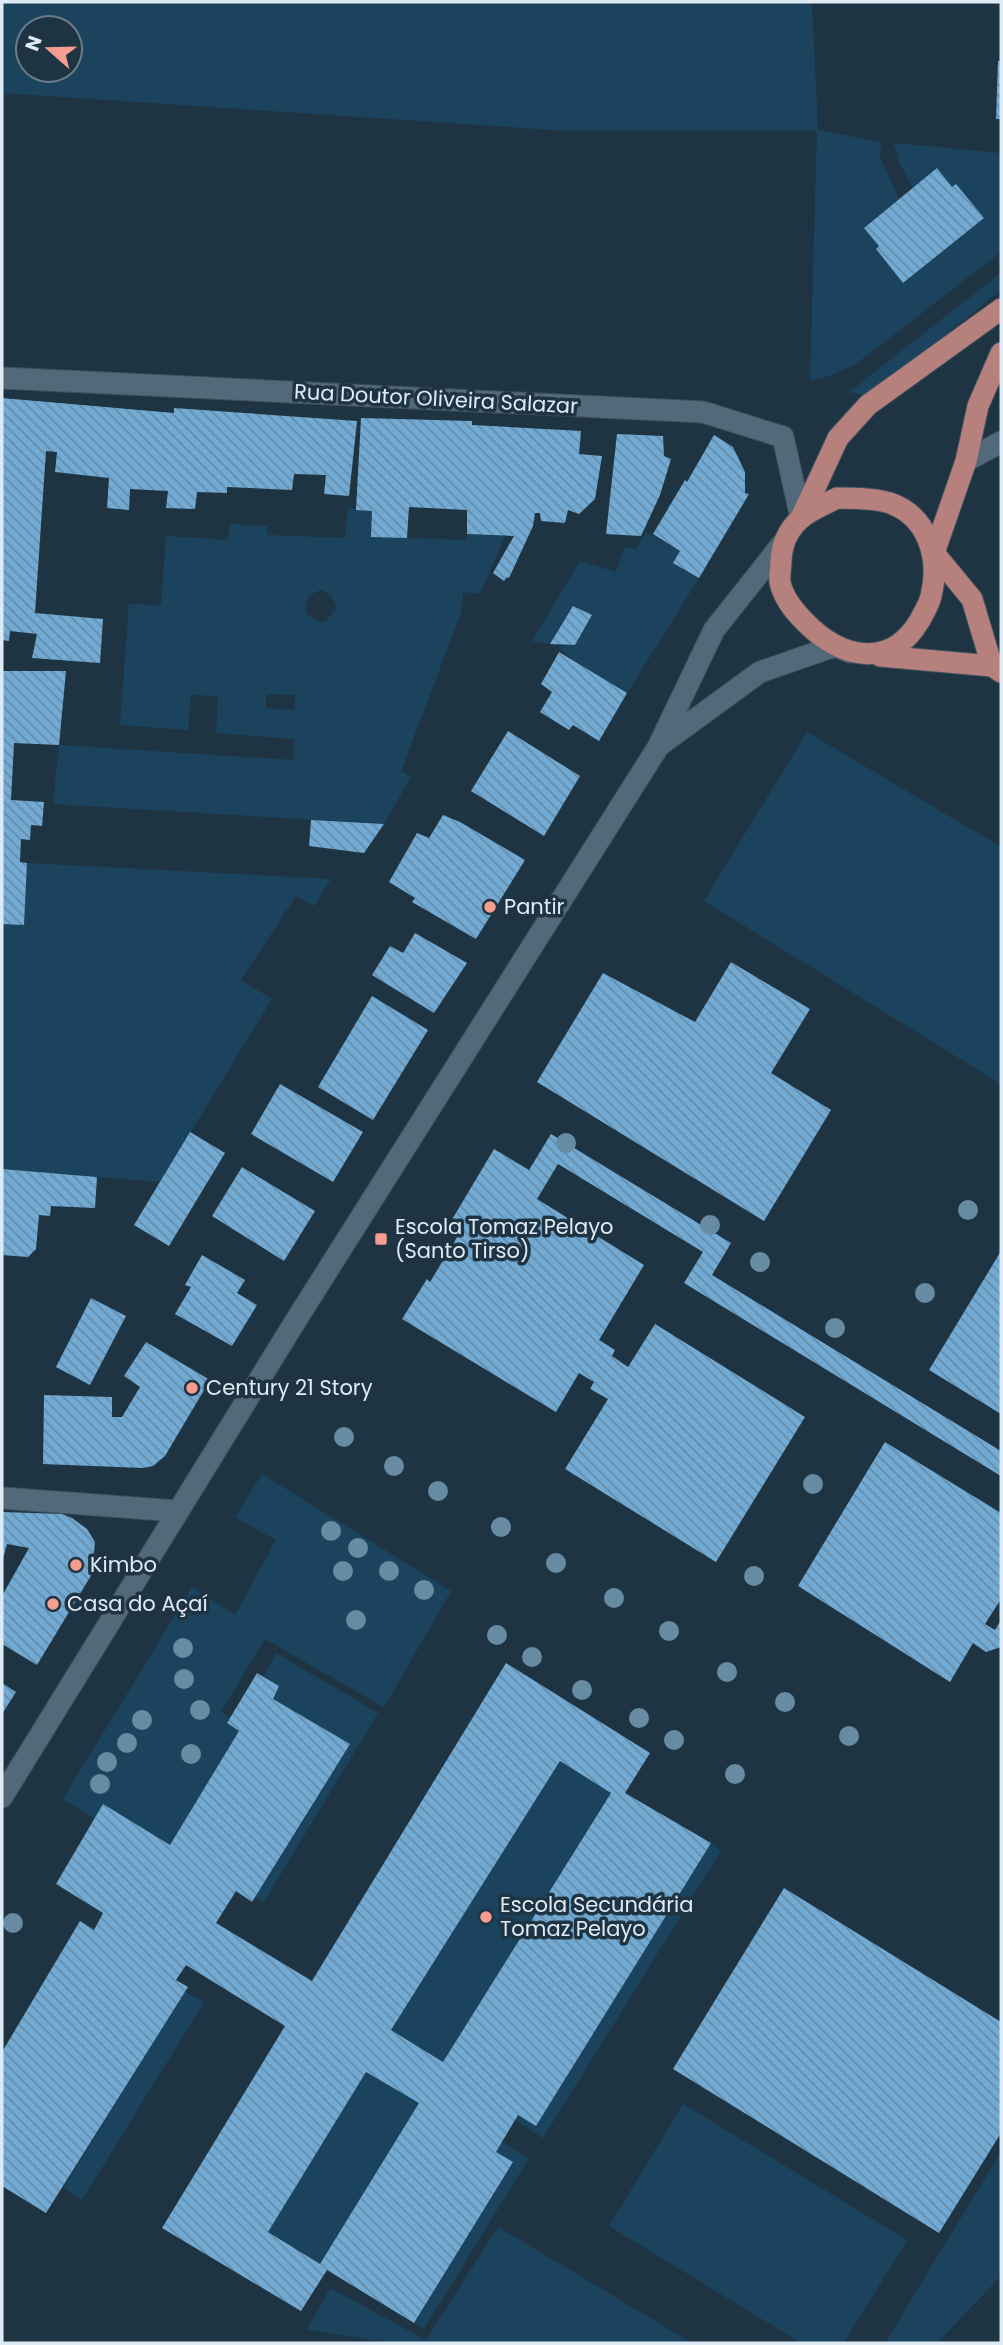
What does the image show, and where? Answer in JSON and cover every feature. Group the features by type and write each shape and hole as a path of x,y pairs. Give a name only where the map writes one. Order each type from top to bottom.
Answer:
{"main road":[{"path":"835,646 792,609 780,583 783,543 801,518 838,438 868,405 1001,309"},
{"path":"871,655 897,646 914,631 929,603 935,579 934,553 966,461 978,406 1001,353"},
{"path":"801,518 837,498 890,503 910,515 924,532 934,553 972,599 997,669"}],"street":[{"name":"Rua Doutor Oliveira Salazar","path":"2,378 703,412 783,437 801,518"},
{"path":"966,461 1001,442"},
{"path":"2,1797 177,1511 658,747 714,630 783,543"},
{"path":"658,747 760,672 835,646 852,653 997,669"},
{"path":"2,1498 177,1511"}],"shaded area":[{"path":"2,2 812,2 818,130 881,142 880,157 899,199 864,228 879,246 876,250 903,283 984,218 956,184 952,187 913,188 900,164 894,143 1001,153 1001,252 856,364 810,381 817,131 568,131 2,93"},
{"path":"1001,273 1001,290 869,396 849,392"},
{"path":"348,508 372,511 372,537 467,540 467,534 505,536 480,594 463,592 461,613 401,771 411,777 384,824 53,804 59,745 293,760 294,739 216,733 218,696 191,695 188,730 120,725 129,604 161,605 166,536 228,540 230,524 267,526 267,535 345,538","holes":["321,590 332,597 336,609 326,621 319,622 307,614 306,602 310,596","266,694 295,695 294,710 266,708"]},
{"path":"646,532 680,551 674,563 699,578 627,693 573,660 558,646 575,645 592,616 573,606 550,644 532,641 580,561 616,572 624,548 636,549"},
{"path":"807,732 1001,847 1001,1084 704,901"},
{"path":"27,863 331,879 314,906 296,896 241,980 272,999 160,1182 2,1169 2,924 24,924"},
{"path":"262,1474 451,1591 384,1707 265,1639 221,1712 230,1717 227,1724 239,1731 170,1845 104,1805 95,1819 63,1799 192,1587 235,1615 276,1540 235,1517"},
{"path":"276,1653 378,1713 264,1902 255,1897 273,1699 279,1686 264,1676"},
{"path":"560,1761 611,1793 443,2062 391,2030"},
{"path":"711,1843 721,1851 543,2138 515,2120 518,2115 536,2126"},
{"path":"184,1991 204,2002 82,2200 64,2187"},
{"path":"366,2072 419,2103 320,2264 268,2232"},
{"path":"683,2104 907,2240 844,2343 801,2343 609,2226"},
{"path":"502,2142 529,2158 424,2329 414,2323 513,2163 496,2152"},
{"path":"1001,2152 1001,2276 937,2343 885,2343"},
{"path":"498,2227 692,2343 393,2343 307,2330 330,2288 426,2340"}],"building":[{"path":"998,61 1001,61 1001,119 996,119"},
{"path":"937,168 952,187 956,184 984,218 903,283 876,249 879,246 864,228"},
{"path":"2,398 174,413 174,408 357,421 349,496 324,494 326,475 294,474 292,490 227,487 227,493 197,492 195,509 166,508 168,491 130,489 129,510 107,508 109,478 55,472 57,452 46,451 35,613 103,619 100,663 32,658 37,634 10,631 9,641 2,640"},
{"path":"361,418 472,421 472,425 581,431 579,454 602,456 595,499 579,514 568,510 565,523 541,521 540,513 535,513 533,526 509,578 504,581 493,573 514,536 467,534 467,510 409,507 407,538 371,537 372,511 356,510"},
{"path":"617,434 663,436 664,456 671,459 660,495 641,536 606,534"},
{"path":"714,435 733,447 745,472 745,493 749,494 699,578 673,563 680,551 653,534"},
{"path":"573,606 592,615 575,645 550,644"},
{"path":"559,652 627,693 599,741 573,725 569,730 540,712 552,692 541,684"},
{"path":"2,671 66,671 59,745 14,743 11,800 44,802 42,826 31,825 30,840 21,839 20,862 27,863 24,925 2,924"},
{"path":"508,731 580,776 544,836 471,791"},
{"path":"443,815 525,860 476,939 412,902 415,898 389,882 417,833 429,838"},
{"path":"311,820 384,824 364,853 309,846"},
{"path":"415,933 467,963 434,1013 372,975 390,946 403,953"},
{"path":"731,962 810,1009 771,1073 831,1110 764,1221 537,1082 603,973 695,1022"},
{"path":"372,996 428,1030 373,1120 318,1087"},
{"path":"280,1084 363,1132 333,1182 251,1134"},
{"path":"190,1132 225,1153 169,1246 134,1225"},
{"path":"551,1134 731,1243 712,1275 1001,1451 1001,1476 684,1283 703,1252 558,1164 537,1199 644,1265 599,1340 615,1350 612,1356 628,1367 655,1324 805,1417 716,1562 565,1469 608,1399 590,1389 594,1382 579,1373 556,1412 402,1319 427,1279 430,1282 459,1234 447,1228 494,1149 529,1170"},
{"path":"242,1167 315,1211 284,1261 212,1216"},
{"path":"2,1169 97,1177 95,1208 51,1206 50,1216 39,1215 36,1249 28,1257 2,1255"},
{"path":"1001,1251 1001,1414 929,1370"},
{"path":"202,1255 245,1280 237,1293 257,1305 232,1346 175,1314 191,1287 185,1285"},
{"path":"91,1298 126,1316 90,1385 56,1367"},
{"path":"146,1342 210,1380 165,1456 153,1466 143,1468 43,1464 44,1395 112,1397 112,1417 122,1417 140,1387 124,1376"},
{"path":"885,1442 1001,1513 1001,1599 985,1624 995,1630 1001,1620 1001,1647 986,1652 973,1643 950,1682 798,1586"},
{"path":"2,1512 62,1514 87,1529 95,1542 92,1574 37,1665 2,1644 2,1596 29,1548 7,1544 2,1563"},
{"path":"506,1663 650,1753 625,1793 711,1843 536,2126 518,2115 496,2152 513,2162 414,2323 327,2270 301,2311 162,2228 285,2026 186,1965 176,1980 188,1987 46,2213 2,2186 2,2052 80,1921 94,1930 103,1913 56,1884 103,1804 170,1845 239,1731 227,1723 257,1673 279,1686 273,1699 350,1744 252,1902 236,1891 216,1923 312,1981","holes":["560,1761 611,1793 443,2062 391,2030","366,2072 419,2103 320,2264 268,2232"]},
{"path":"2,1683 16,1692 2,1714"},
{"path":"784,1888 1001,2022 1001,2133 939,2233 673,2069"}],"place":[{"name":"Pantir","path":"490,907"},
{"name":"Escola Tomaz Pelayo (Santo Tirso)","path":"381,1239"},
{"name":"Century 21 Story","path":"192,1388"},
{"name":"Kimbo","path":"76,1565"},
{"name":"Casa do Açaí","path":"53,1604"},
{"name":"Escola Secundária Tomaz Pelayo","path":"486,1917"}]}
